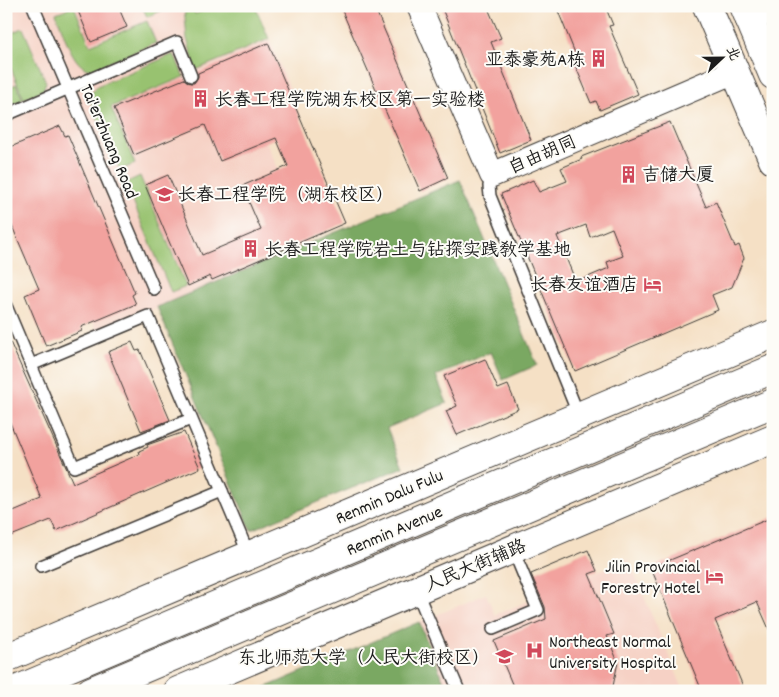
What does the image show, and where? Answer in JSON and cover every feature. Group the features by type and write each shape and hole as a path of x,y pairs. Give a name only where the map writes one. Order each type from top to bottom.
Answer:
{"main road":[{"path":"707,6 773,160"},
{"path":"755,11 773,75"},
{"name":"Renmin Dalu Fulu","path":"6,658 773,334"},
{"name":"Renmin Avenue","path":"14,691 773,369"},
{"name":"Renmin Avenue","path":"91,691 773,403"},
{"name":"人民大街辅路","path":"178,691 773,439"}],"street":[{"name":"自由胡同","path":"419,6 492,175 735,71"}],"lane":[{"name":"Tai'erzhuang Road","path":"33,6 154,289"},
{"path":"6,115 177,42 191,76"},
{"path":"492,175 489,186 490,196 579,416"},
{"path":"6,306 74,467 191,419"},
{"path":"31,365 148,316 249,556"},
{"path":"41,566 222,491"},
{"path":"493,629 538,610 519,564"},
{"path":"416,590 460,691"}],"shaded area":[{"name":"长春工程学院（湖东校区）","path":"6,6 192,6 195,14 214,6 255,6 297,105 258,122 309,243 98,333 16,141 6,145"},
{"name":"东北师范大学（人民大街校区）","path":"628,559 684,691 257,691 486,594 495,615"}],"green space":[{"path":"74,6 90,45 147,21 156,43 91,70 84,68 73,56 56,13"},
{"path":"142,6 172,6 147,17"},
{"path":"192,6 195,14 214,6 255,6 269,39 196,70 187,39 184,7"},
{"path":"23,28 46,82 43,90 24,99 6,57 6,35"},
{"path":"174,54 184,77 111,107 135,164 120,170 91,103 91,94 97,86"},
{"path":"16,84 23,100 6,107 6,89"},
{"path":"140,176 186,286 171,292 125,183"},
{"path":"460,180 537,365 503,380 491,352 436,376 447,403 387,428 403,467 251,530 157,307"},
{"path":"419,622 448,691 257,691"}],"building":[{"path":"76,6 118,6 127,27 91,42"},
{"path":"340,6 374,6 448,178 420,191"},
{"path":"441,6 487,6 501,38 491,42 531,140 500,153"},
{"name":"亚泰豪苑A栋","path":"556,6 605,6 613,25 609,26 638,94 600,110 596,101 591,103 573,60 577,58"},
{"path":"268,43 345,223 212,280 210,276 188,286 145,185 168,175 202,255 261,230 242,186 288,166 276,138 220,161 205,125 134,155 114,108 184,79 194,83 198,73"},
{"path":"670,122 706,207 716,202 735,247 739,245 744,258 732,287 712,295 718,310 575,371 501,194 533,180 539,192 567,181 561,168 582,159 581,157","holes":["586,225 590,237 612,228 623,256 607,262 609,268 576,282 557,236"]},
{"path":"60,126 65,136 68,135 135,293 132,295 136,304 81,327 82,331 46,346 25,295 39,289 6,212 6,149"},
{"path":"6,333 73,483 140,454 139,451 148,447 147,445 184,432 200,468 56,531 51,520 6,538 6,514 42,499 6,413"},
{"path":"132,342 136,351 140,350 170,420 141,431 108,352"},
{"path":"485,359 498,389 508,385 518,409 457,435 446,411 457,406 444,376"},
{"path":"773,517 773,638 757,602 715,620 745,691 702,691 651,568"},
{"path":"588,550 597,571 589,574 614,634 607,636 618,662 612,691 515,691 494,641 546,619 545,607 531,574"}],"place":[{"name":"亚泰豪苑A栋","path":"599,59"},
{"name":"长春工程学院湖东校区第一实验楼","path":"201,99"},
{"name":"吉储大厦","path":"628,174"},
{"name":"长春工程学院（湖东校区）","path":"164,194"},
{"name":"长春工程学院岩土与钻探实践教学基地","path":"251,249"},
{"name":"长春友谊酒店","path":"652,284"},
{"name":"Jilin Provincial Forestry Hotel","path":"714,576"},
{"name":"Northeast Normal University Hospital","path":"535,651"},
{"name":"东北师范大学（人民大街校区）","path":"504,657"}]}
